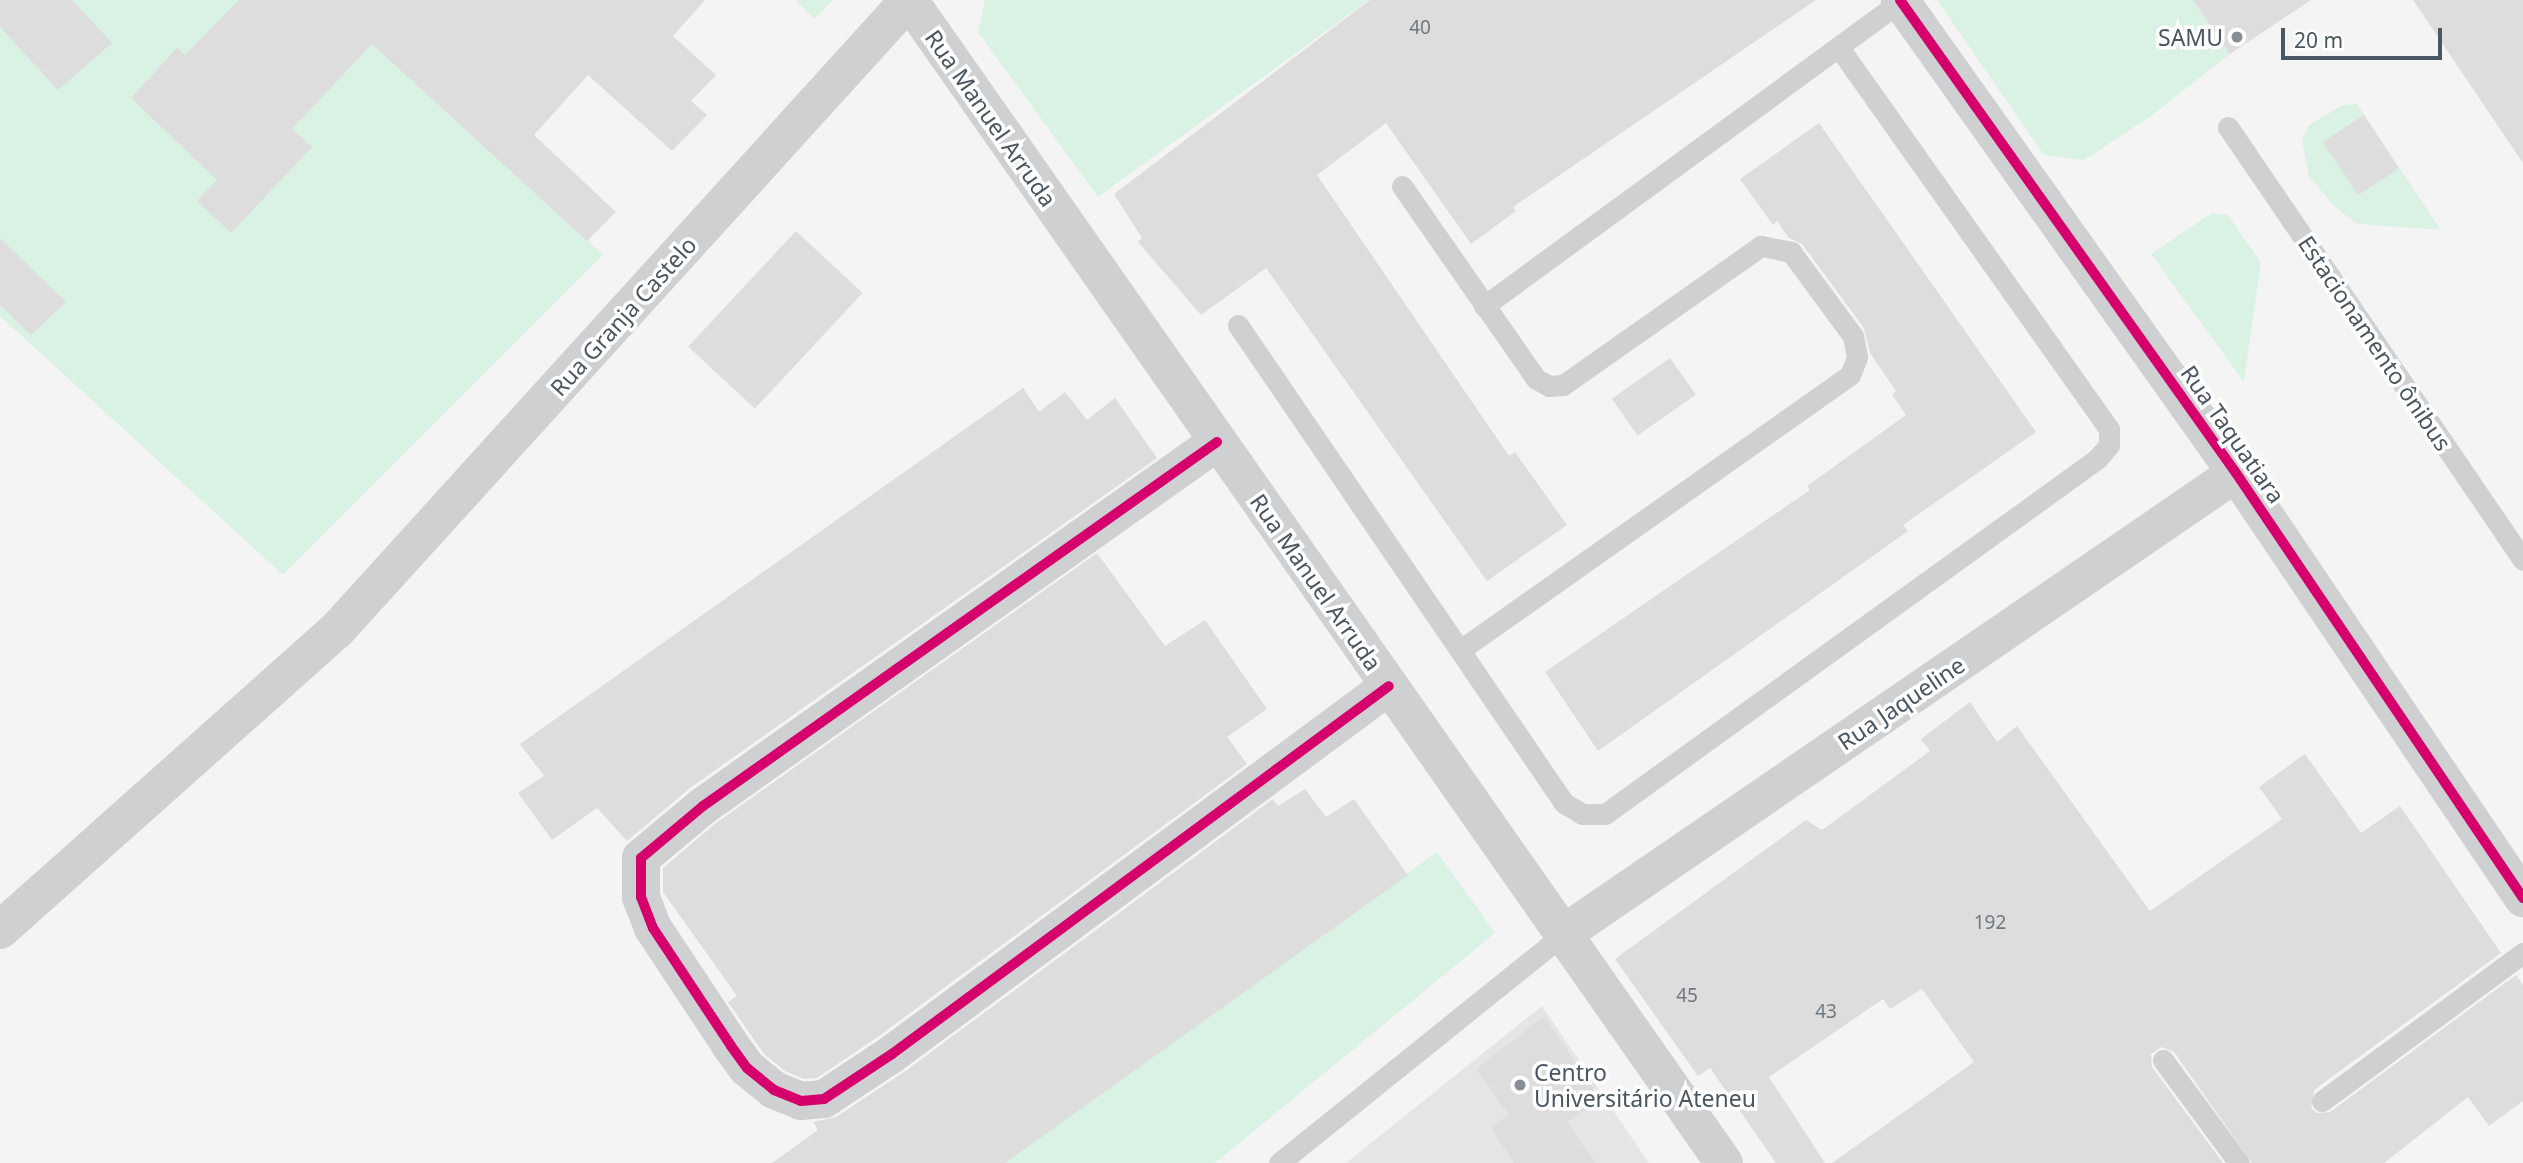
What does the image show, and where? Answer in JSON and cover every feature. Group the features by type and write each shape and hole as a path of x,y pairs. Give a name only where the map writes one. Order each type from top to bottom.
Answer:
{"street":[{"name":"Rua Manuel Arruda","path":"909,0 1389,686 1566,932 1724,1163"},
{"name":"Rua Granja Castelo","path":"0,930 336,631 909,0"},
{"name":"Rua Taquatiara","path":"1901,1 2235,473 2523,898"},
{"path":"1217,442 703,806 641,858 641,897 653,928 747,1069 774,1090 800,1101 824,1099 892,1054 1389,686"},
{"name":"Rua Jaqueline","path":"1566,932 2235,473"}],"lane":[{"path":"1484,306 1901,1"},
{"path":"1238,326 1564,803 1583,814 1605,814 2086,468 2109,445 2109,429 1839,48"},
{"name":"Estacionamento ônibus","path":"2228,127 2523,559"},
{"path":"1402,186 1536,379 1549,386 1563,385 1761,246 1774,246 1791,252 1853,337 1857,357 1850,375 1460,650"},
{"path":"1279,1163 1566,932"},
{"path":"2322,1101 2523,953"},
{"path":"2163,1059 2239,1163"}],"shaded area":[{"name":"Centro Universitário Ateneu","path":"1542,1006 1649,1163 1346,1163"}],"green space":[{"path":"0,0 329,0 603,255 283,575 0,316"},
{"path":"795,0 833,0 815,19"},
{"path":"985,0 1369,0 1098,197 978,32"},
{"path":"1937,0 2193,0 2230,54 2151,116 2084,160 2044,155"},
{"path":"2357,104 2441,230 2357,224 2333,205 2309,176 2302,140 2309,125 2343,105"},
{"path":"2212,213 2228,215 2261,263 2244,382 2151,254"},
{"path":"1437,852 1495,933 1215,1163 1000,1163"}],"building":[{"path":"0,0 72,0 112,43 58,90 0,27"},
{"path":"239,0 705,0 673,36 716,75 691,101 707,115 672,151 588,75 534,135 616,212 587,241 372,44 292,129 312,147 231,233 197,201 217,180 131,98 177,48 185,55"},
{"path":"1370,0 1816,0 1513,207 1516,211 1471,244 1386,123 1317,175 1509,456 1515,452 1567,525 1487,581 1266,268 1201,315 1138,242 1142,238 1114,194"},
{"name":"SAMU","path":"2193,0 2311,0 2230,54"},
{"path":"2413,0 2523,0 2523,163"},
{"path":"2364,115 2399,169 2358,195 2323,142"},
{"path":"1819,123 2036,432 1903,525 1908,531 1598,751 1545,672 1810,490 1807,486 1906,415 1892,395 1896,391 1870,353 1864,328 1802,244 1789,238 1777,221 1773,225 1740,179"},
{"path":"796,231 863,293 755,409 688,347"},
{"path":"0,238 66,302 31,335 0,305"},
{"path":"1670,358 1696,395 1638,436 1612,399"},
{"path":"1023,388 1039,412 1065,392 1087,420 1115,398 1157,458 690,788 627,841 597,808 552,840 518,793 544,776 520,744"},
{"path":"1097,553 1165,646 1205,620 1267,709 1227,737 1247,764 879,1036 817,1078 804,1079 785,1071 764,1054 728,1002 737,996 663,892 663,868 716,823"},
{"path":"1970,702 1997,742 2017,726 2150,911 2282,819 2259,787 2305,754 2361,833 2400,806 2501,953 2314,1090 2311,1108 2317,1113 2330,1112 2516,975 2523,985 2523,1101 2489,1126 2468,1097 2384,1163 2252,1163 2174,1052 2162,1047 2151,1054 2152,1067 2223,1163 1832,1163 1974,1062 1922,989 1890,1009 1883,999 1769,1077 1825,1163 1776,1163 1710,1068 1698,1076 1615,959 1806,820 1822,830 1930,751 1921,739"},
{"path":"1305,789 1326,817 1354,799 1408,875 1005,1163 772,1163 818,1130 813,1122 836,1117 904,1072 1273,799 1278,806"},
{"path":"1544,1016 1601,1099 1567,1122 1596,1163 1514,1163 1491,1128 1509,1115 1476,1069"}],"cycle path":[{"path":"1900,0 2236,473 2523,898"},
{"path":"1217,442 703,806 641,858 641,897 653,928 731,1046 747,1068 774,1090 801,1101 824,1099 892,1054 1389,686"}],"place":[{"name":"SAMU","path":"2237,37"},
{"name":"Centro Universitário Ateneu","path":"1520,1085"}]}
